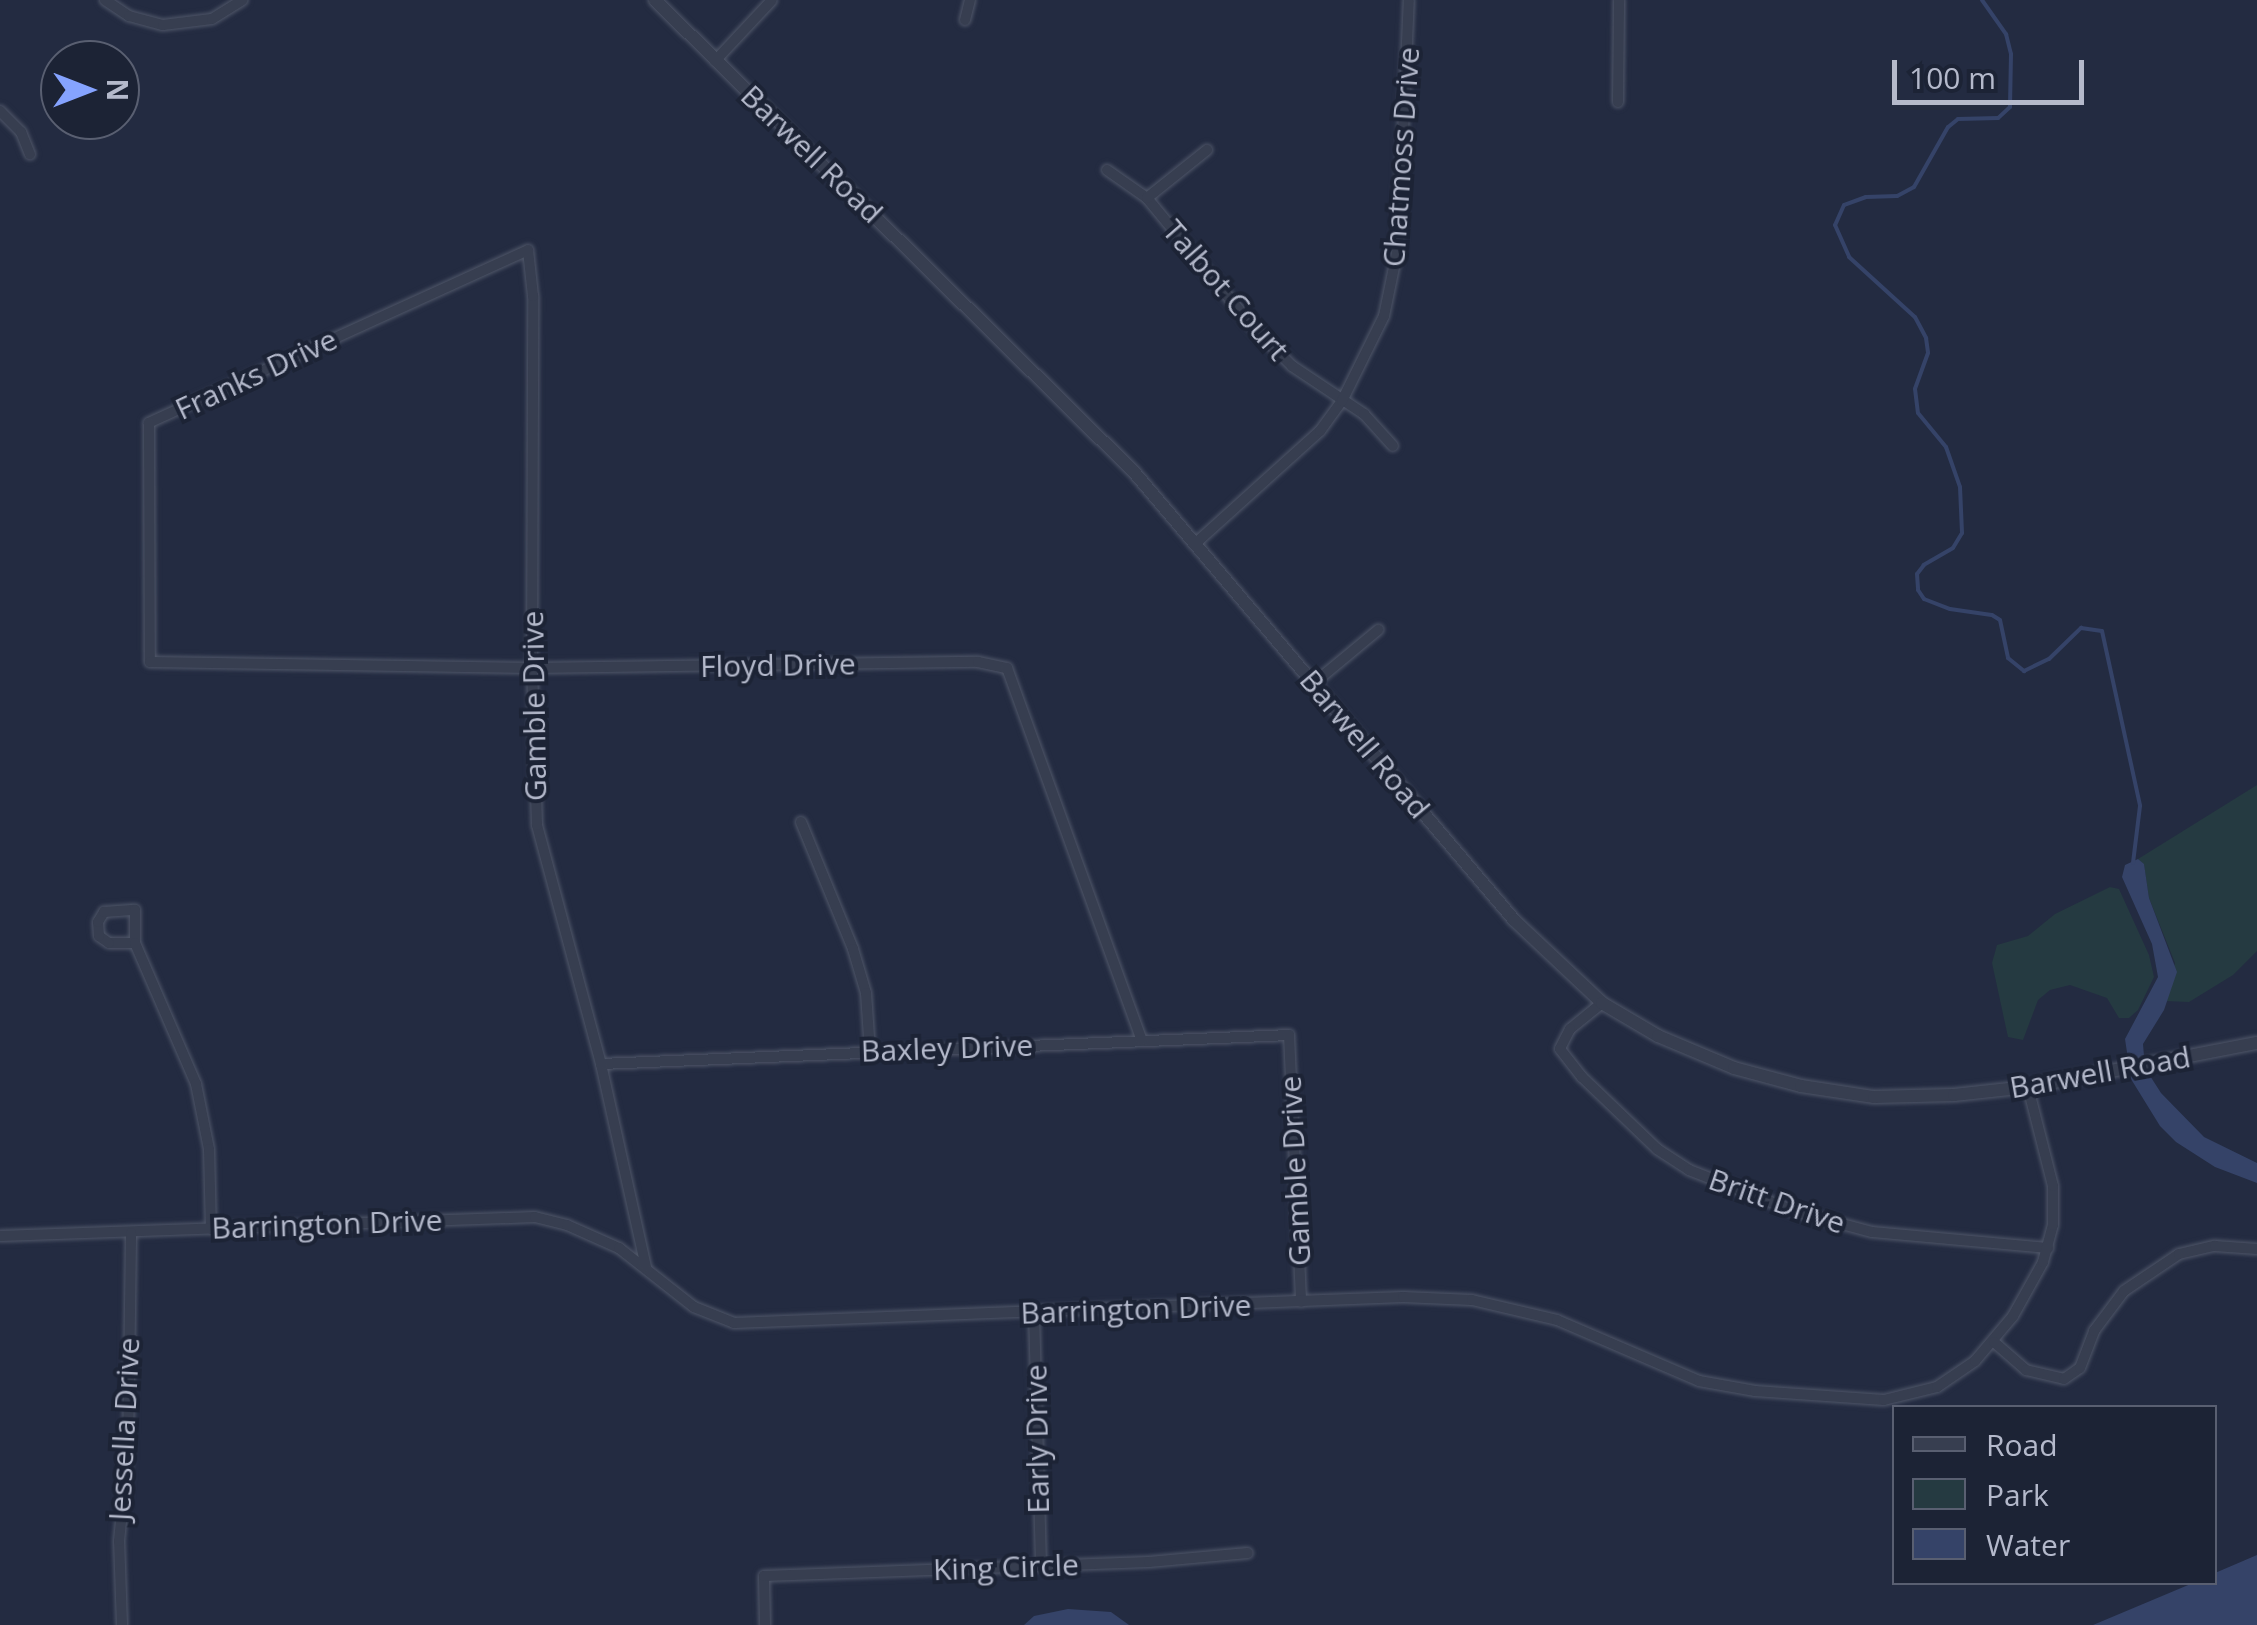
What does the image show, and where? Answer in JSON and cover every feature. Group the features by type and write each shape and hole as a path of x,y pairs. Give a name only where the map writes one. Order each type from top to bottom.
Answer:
{"street":[{"path":"105,0 129,16 163,25 212,19 242,0"},
{"name":"Barwell Road","path":"656,0 1066,400 1197,542 1514,920 1602,1002 1703,1056 1801,1086 1903,1097 2028,1087 2257,1042"},
{"path":"715,60 772,0"},
{"path":"965,20 970,0"},
{"name":"Chatmoss Drive","path":"1197,542 1296,456 1342,401 1384,316 1398,248 1408,0"},
{"path":"1618,102 1619,0"},
{"path":"0,111 21,132 30,154"},
{"path":"1148,198 1207,150"},
{"name":"Talbot Court","path":"1107,170 1126,179 1148,198 1252,326 1292,366 1381,427 1393,446"},
{"name":"Franks Drive","path":"151,662 148,423 528,250"},
{"name":"Gamble Drive","path":"528,250 533,296 532,668 537,826 601,1064 646,1267"},
{"path":"1313,684 1378,630"},
{"name":"Floyd Drive","path":"151,662 532,668 978,662 1007,668 1142,1040"},
{"path":"801,822 866,993 870,1051"},
{"path":"135,942 108,943 99,936 98,922 104,912 134,910 135,942 202,1105 211,1229"},
{"name":"Britt Drive","path":"1602,1002 1570,1029 1560,1048 1582,1077 1658,1149 1689,1170 1794,1212 1872,1232 2048,1248"},
{"name":"Baxley Drive","path":"601,1064 1142,1040 1289,1036 1290,1040"},
{"name":"Gamble Drive","path":"1290,1040 1302,1302"},
{"name":"Barrington Drive","path":"0,1236 535,1218 589,1234 646,1267 694,1307 734,1323 1437,1298 1502,1304 1558,1320 1699,1381 1858,1400 1904,1397 1937,1387 1962,1372 1994,1342 2027,1294 2048,1248 2053,1186 2028,1087"},
{"name":"Jessella Drive","path":"122,1625 118,1541 128,1452 131,1233"},
{"path":"1994,1342 2026,1370 2064,1379 2080,1368 2094,1331 2124,1291 2152,1272 2179,1254 2216,1246 2257,1249"},
{"name":"Early Drive","path":"1034,1313 1041,1566"},
{"name":"King Circle","path":"765,1625 764,1576 1041,1566 1248,1553"}],"green space":[{"path":"2257,785 2257,951 2233,975 2189,1002 2165,1001 2175,963 2149,898 2144,865 2138,859"},
{"path":"2110,887 2119,889 2149,955 2154,977 2138,1010 2129,1018 2119,1018 2107,998 2070,985 2050,990 2038,1000 2023,1040 2008,1037 1992,963 1997,945 2028,936 2055,914"}],"water":[{"path":"2138,859 2144,864 2149,898 2177,972 2164,1010 2143,1044 2145,1068 2161,1093 2204,1137 2257,1163 2257,1183 2215,1167 2176,1142 2160,1126 2131,1079 2125,1039 2158,977 2152,944 2122,877 2125,865"},
{"path":"2257,1555 2257,1625 2093,1625 2188,1585 2217,1585 2217,1572"},
{"path":"1068,1609 1111,1612 1129,1625 1024,1625 1034,1616"}],"waterway":[{"path":"1982,0 2006,34 2011,54 2010,107 1998,118 1958,119 1948,127 1914,187 1897,196 1866,197 1844,205 1835,225 1849,257 1915,317 1926,338 1928,353 1915,389 1918,413 1946,447 1960,487 1962,533 1953,548 1924,565 1917,574 1918,590 1924,599 1950,609 1992,615 2000,620 2008,658 2024,671 2049,659 2081,628 2102,631 2140,806 2133,863"}]}
